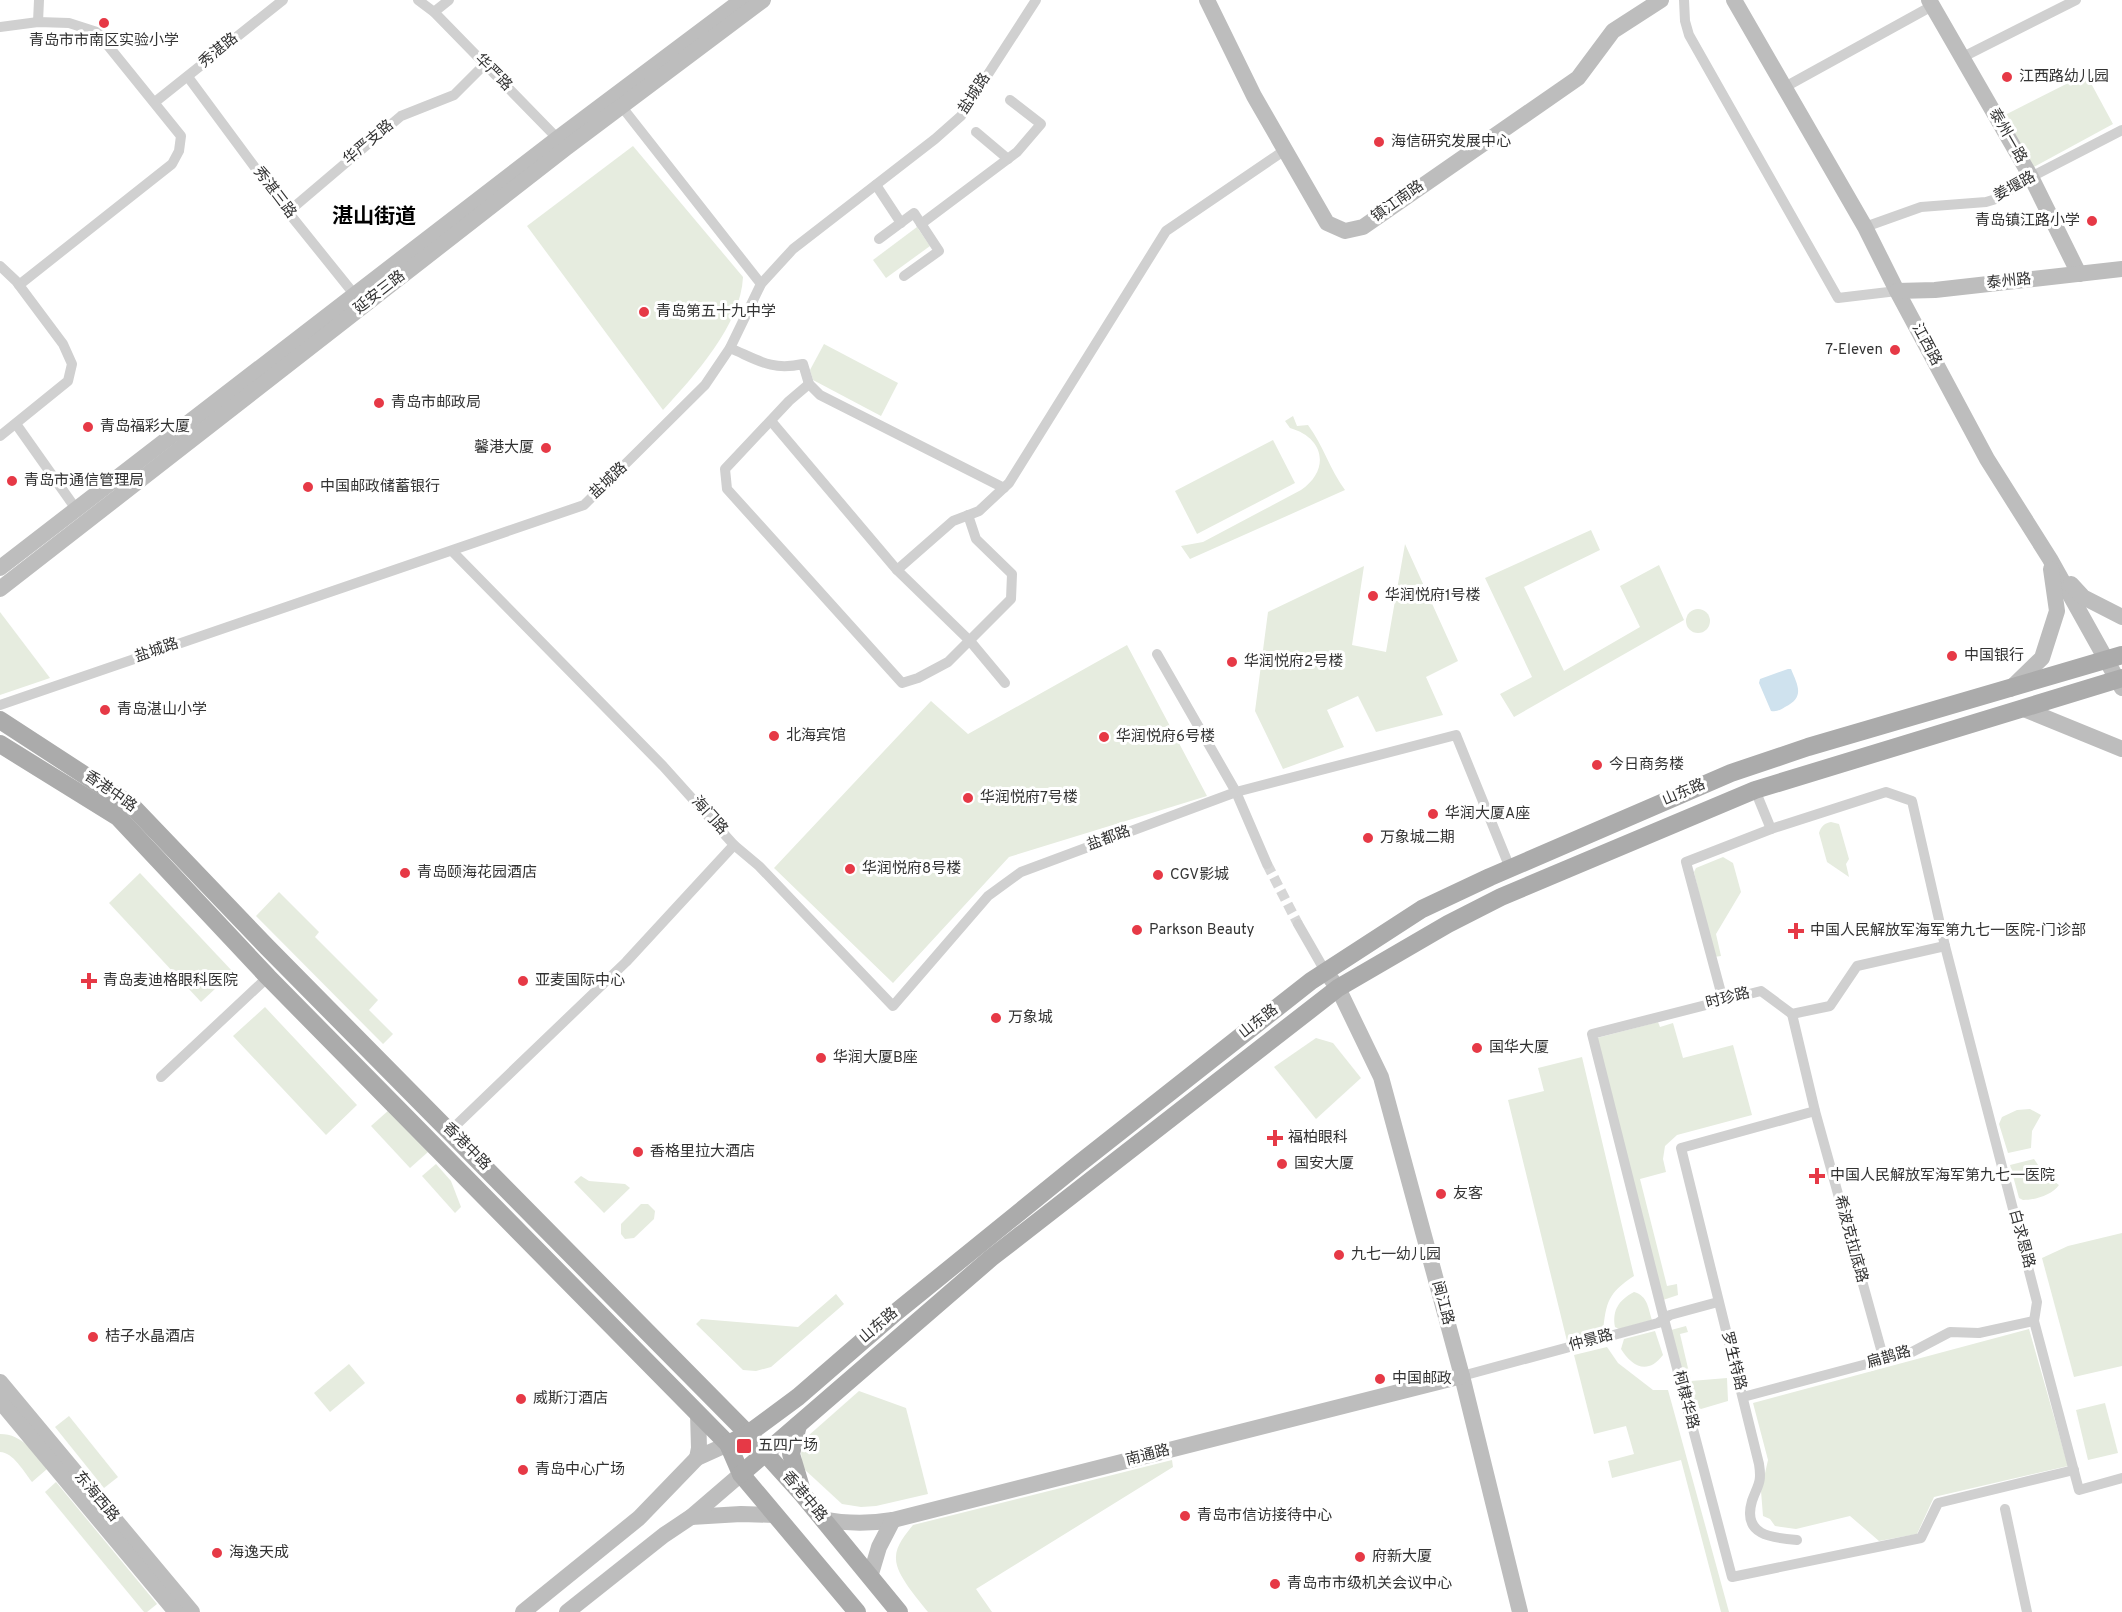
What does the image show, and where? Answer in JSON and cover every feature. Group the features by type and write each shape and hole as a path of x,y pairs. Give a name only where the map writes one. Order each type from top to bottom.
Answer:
{"main road":[{"name":"延安三路","path":"0,589 359,300 742,0"},
{"name":"延安三路","path":"562,143 622,106 763,0"},
{"name":"镇江南路","path":"1207,0 1254,96 1327,223 1345,231 1363,227 1578,78 1613,31 1661,0"},
{"name":"江西路","path":"1734,0 1865,227 1987,459 2114,658 2120,682"},
{"name":"泰州一路","path":"1931,3 2031,177 2079,274"},
{"name":"泰州路","path":"1897,291 1935,290 2122,269"},
{"name":"延安三路","path":"0,568 76,509 359,300"},
{"path":"2050,559 2082,597 2122,617"},
{"path":"2009,689 2042,658 2056,611 2050,559"},
{"name":"山东路","path":"523,1612 639,1518 697,1458 748,1434 798,1397 895,1312 1080,1162 1325,971 1422,909 1510,868 1731,773 1808,747 2114,658"},
{"name":"山东路","path":"567,1612 664,1535 691,1517 968,1276 1338,988 1448,924 1501,897 1755,790 2120,682"},
{"path":"2024,709 2122,749"},
{"name":"香港中路","path":"0,720 132,806 267,947 748,1434 803,1496 899,1612"},
{"name":"香港中路","path":"0,744 118,817 268,976 728,1444 741,1474 856,1612"},
{"name":"闽江路","path":"1325,971 1338,988 1381,1077 1462,1376 1520,1612"},
{"name":"南通路","path":"822,1520 868,1524 893,1520 1462,1376"},
{"name":"东海西路","path":"0,1382 4,1403 176,1612"},
{"name":"东海西路","path":"4,1403 192,1612"},
{"path":"697,1458 698,1413"},
{"path":"798,1425 791,1454 803,1496"},
{"path":"691,1517 741,1514 775,1515"},
{"path":"870,1577 879,1547 893,1520"}],"street":[{"path":"38,22 39,0"},
{"name":"秀湛路","path":"155,102 283,0"},
{"name":"华严路","path":"418,0 434,12 562,143"},
{"path":"434,12 449,0"},
{"name":"盐城路","path":"0,705 584,505 633,459 705,385 730,348 760,284 793,249 961,116 1036,0"},
{"path":"1684,0 1685,21 1689,35 1838,298 1897,291"},
{"path":"1961,58 2076,0"},
{"path":"1785,87 1931,3"},
{"path":"1,27 38,22 69,23 98,32 181,136 179,151 172,164 19,285"},
{"name":"华严支路","path":"288,212 401,116 454,95 485,64"},
{"name":"秀湛三路","path":"188,77 288,212 359,300"},
{"path":"921,224 1017,152 1041,124 1010,100"},
{"path":"622,106 760,284"},
{"name":"姜堰路","path":"1865,227 1921,207 1996,200 2031,177 2122,130"},
{"path":"976,132 1008,159"},
{"path":"897,570 953,521 979,511 1009,483 1166,231 1285,150"},
{"path":"876,185 901,223"},
{"path":"879,239 914,213 939,251 904,276"},
{"path":"0,266 19,285 63,344 72,364 68,381 0,436"},
{"path":"730,348 772,366 787,368 803,364 809,384 820,395 1004,488"},
{"path":"809,384 724,469 727,489 902,683 918,678 948,662 1011,599 1012,574 975,539 968,515"},
{"path":"771,421 897,570 970,641 1005,683"},
{"path":"16,424 76,509"},
{"name":"海门路","path":"450,1131 626,962 734,844 663,766 452,551"},
{"path":"1157,654 1236,792 1267,864"},
{"name":"盐都路","path":"734,844 759,866 893,1006 988,896 1022,872 1236,792 1456,735 1510,868"},
{"path":"1724,1000 1686,862 1771,829 1755,790"},
{"name":"白求恩路","path":"1771,829 1886,792 1912,801 1945,946 2037,1302 2034,1321 2079,1490 2122,1478"},
{"path":"1298,924 1325,971"},
{"path":"1792,1014 1830,1006 1857,966 1945,946"},
{"path":"161,1077 268,976"},
{"name":"时珍路","path":"1592,1034 1761,991 1792,1014"},
{"name":"希波克拉底路","path":"1792,1014 1815,1111 1884,1360"},
{"name":"柯棣华路","path":"1592,1034 1732,1577 1922,1538 1938,1503 2074,1470"},
{"name":"罗生特路","path":"1797,1540 1764,1536 1753,1526 1750,1514 1761,1475 1681,1148 1815,1111"},
{"name":"仲景路","path":"1462,1376 1658,1323 1670,1315 1718,1302"},
{"name":"扁鹊路","path":"1743,1397 1912,1352 1950,1332 1979,1333 2034,1321"},
{"path":"2005,1509 2027,1612"}],"shaded area":[{"path":"2086,74 2113,124 2030,169 2001,117"},
{"name":"青岛第五十九中学","path":"633,146 743,277 734,313 725,331 701,366 663,410 527,226"},
{"path":"917,227 930,246 886,278 873,260"},
{"path":"824,344 898,383 881,416 813,380 810,370"},
{"path":"1293,416 1297,426 1308,425 1345,490 1190,559 1181,546 1203,542 1301,490 1310,482 1316,473 1320,455 1311,439 1290,428 1285,421"},
{"path":"1273,440 1295,483 1197,534 1175,491"},
{"path":"1591,530 1600,550 1524,587 1564,671 1640,627 1620,586 1659,565 1684,620 1514,717 1500,694 1532,677 1485,578"},
{"path":"1405,544 1458,661 1426,677 1443,715 1376,732 1358,696 1327,710 1344,747 1283,769 1255,711 1268,612 1364,566 1352,645 1386,652"},
{"path":"1698,609 1706,613 1710,621 1706,629 1698,633 1690,629 1686,621 1690,613"},
{"path":"0,612 50,678 0,695"},
{"path":"1127,645 1207,796 1009,857 893,983 774,868 931,701 968,734"},
{"path":"1831,822 1839,824 1849,859 1846,864 1849,877 1827,862 1819,833 1824,825"},
{"path":"1723,857 1733,863 1741,892 1716,934 1721,956 1714,957 1694,872 1696,868"},
{"path":"140,873 233,972 201,1002 109,903"},
{"path":"279,892 319,932 315,937 378,1000 369,1010 393,1034 383,1044 256,916"},
{"path":"265,1007 357,1105 326,1135 233,1036"},
{"path":"1658,1022 1660,1027 1673,1023 1683,1058 1733,1045 1752,1115 1677,1135 1665,1146 1663,1159 1666,1172 1640,1179 1667,1286 1677,1284 1678,1295 1663,1300 1597,1038"},
{"path":"1316,1038 1333,1043 1361,1078 1316,1119 1274,1067"},
{"path":"1582,1057 1634,1276 1610,1299 1605,1313 1603,1332 1567,1341 1508,1100 1544,1091 1538,1068"},
{"path":"2030,1109 2041,1115 2032,1131 2031,1148 2008,1153 1999,1124 2002,1117 2017,1110"},
{"path":"389,1110 428,1152 410,1168 371,1126"},
{"path":"2034,1159 2045,1175 2059,1185 2052,1192 2043,1196 2023,1200 2019,1198 2010,1165"},
{"path":"436,1164 451,1181 461,1207 455,1213 422,1176"},
{"path":"581,1176 589,1181 625,1184 630,1188 604,1213 574,1182"},
{"path":"641,1204 648,1204 655,1211 654,1219 634,1238 625,1239 621,1234 621,1224"},
{"path":"2122,1233 2122,1366 2074,1377 2042,1258 2068,1246"},
{"path":"1634,1292 1645,1299 1652,1320 1619,1329 1615,1327 1614,1321 1618,1306 1624,1298"},
{"path":"836,1294 844,1304 771,1367 756,1371 743,1370 696,1324 701,1319 798,1327"},
{"path":"1686,1326 1688,1332 1680,1334 1691,1381 1727,1378 1728,1401 1701,1409 1690,1403 1671,1330"},
{"path":"2029,1329 2068,1466 1934,1497 1917,1534 1879,1541 1850,1516 1796,1529 1775,1526 1770,1519 1763,1516 1761,1491 1768,1460 1753,1403"},
{"path":"1655,1331 1663,1355 1652,1365 1646,1367 1635,1364 1621,1349 1624,1339"},
{"path":"1607,1347 1618,1363 1653,1390 1668,1390 1729,1612 1721,1612 1681,1460 1612,1478 1608,1461 1634,1454 1626,1426 1594,1434 1574,1355"},
{"path":"349,1364 365,1383 330,1412 314,1393"},
{"path":"859,1391 906,1408 928,1494 876,1506 861,1507 842,1504 803,1468 801,1453 808,1436"},
{"path":"2105,1403 2118,1453 2088,1460 2076,1410"},
{"path":"69,1416 118,1477 104,1488 55,1427"},
{"path":"0,1434 22,1441 47,1469 32,1482 14,1459 0,1452"},
{"path":"1172,1460 1173,1467 976,1589 992,1612 928,1612 908,1587 897,1565 897,1549 913,1525"},
{"path":"56,1482 157,1604 147,1612 144,1612 45,1492"}],"water":[{"path":"1791,669 1796,681 1798,695 1785,707 1771,711 1759,683 1760,679"}],"tunnel":[{"path":"1267,864 1298,924"}],"place":[{"name":"青岛市市南区实验小学","path":"104,23"},
{"name":"江西路幼儿园","path":"2007,77"},
{"name":"海信研究发展中心","path":"1379,142"},
{"name":"青岛镇江路小学","path":"2092,221"},
{"name":"青岛第五十九中学","path":"644,312"},
{"name":"7-Eleven","path":"1895,350"},
{"name":"青岛市邮政局","path":"379,403"},
{"name":"青岛福彩大厦","path":"88,427"},
{"name":"馨港大厦","path":"546,448"},
{"name":"青岛市通信管理局","path":"12,481"},
{"name":"中国邮政储蓄银行","path":"308,487"},
{"name":"华润悦府1号楼","path":"1373,596"},
{"name":"中国银行","path":"1952,656"},
{"name":"华润悦府2号楼","path":"1232,662"},
{"name":"青岛湛山小学","path":"105,710"},
{"name":"北海宾馆","path":"774,736"},
{"name":"华润悦府6号楼","path":"1104,737"},
{"name":"今日商务楼","path":"1597,765"},
{"name":"华润悦府7号楼","path":"968,798"},
{"name":"华润大厦A座","path":"1433,814"},
{"name":"万象城二期","path":"1368,838"},
{"name":"华润悦府8号楼","path":"850,869"},
{"name":"青岛颐海花园酒店","path":"405,873"},
{"name":"CGV影城","path":"1158,875"},
{"name":"Parkson Beauty","path":"1137,930"},
{"name":"中国人民解放军海军第九七一医院-门诊部","path":"1796,931"},
{"name":"青岛麦迪格眼科医院","path":"89,981"},
{"name":"亚麦国际中心","path":"523,981"},
{"name":"万象城","path":"996,1018"},
{"name":"国华大厦","path":"1477,1048"},
{"name":"华润大厦B座","path":"821,1058"},
{"name":"福柏眼科","path":"1275,1138"},
{"name":"香格里拉大酒店","path":"638,1152"},
{"name":"国安大厦","path":"1282,1164"},
{"name":"中国人民解放军海军第九七一医院","path":"1817,1176"},
{"name":"友客","path":"1441,1194"},
{"name":"九七一幼儿园","path":"1339,1255"},
{"name":"桔子水晶酒店","path":"93,1337"},
{"name":"中国邮政","path":"1380,1379"},
{"name":"威斯汀酒店","path":"521,1399"},
{"name":"五四广场","path":"744,1446"},
{"name":"青岛中心广场","path":"523,1470"},
{"name":"青岛市信访接待中心","path":"1185,1516"},
{"name":"海逸天成","path":"217,1553"},
{"name":"府新大厦","path":"1360,1557"},
{"name":"青岛市市级机关会议中心","path":"1275,1584"}],"district":[{"name":"湛山街道","path":"374,217"}]}
